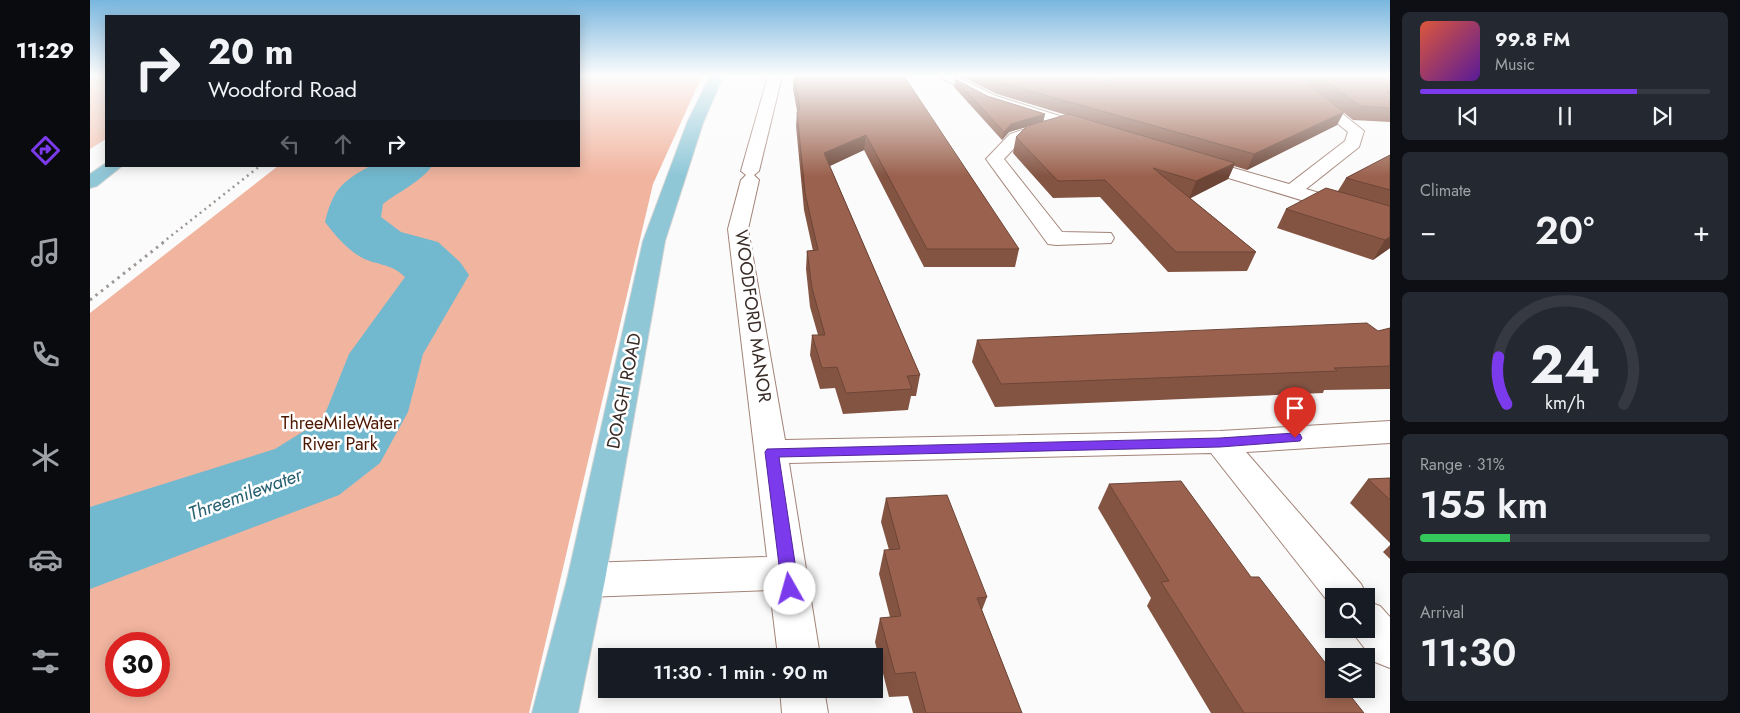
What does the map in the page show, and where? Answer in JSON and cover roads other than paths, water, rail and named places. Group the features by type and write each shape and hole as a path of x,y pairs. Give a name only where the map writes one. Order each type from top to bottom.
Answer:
{"main road":[{"name":"DOAGH ROAD","path":"556,713 586,580 654,241 701,109"},
{"path":"90,182 112,167"}],"street":[{"name":"WOODFORD MANOR","path":"767,109 738,229 771,452 797,648"},
{"path":"1023,109 1101,134"},
{"path":"1292,191 1353,143 1356,131 1328,109"},
{"path":"1063,122 1016,137 995,159 1056,239 1103,238"},
{"path":"1177,156 1390,221"},
{"path":"771,452 1220,442 1390,432"},
{"path":"1220,442 1340,588"},
{"path":"586,580 788,573"},
{"path":"1375,630 1390,648"},
{"path":"804,698 806,713"}],"waterway":[{"name":"Threemilewater","path":"90,548 307,472 350,442 367,412 386,354 438,275 417,255 380,244 353,222 357,199 385,178 406,167"}],"railway":[{"path":"162,243 259,167"},
{"path":"90,300 164,242"}],"park label":[{"name":"ThreeMileWater River Park","path":"340,433"}]}
